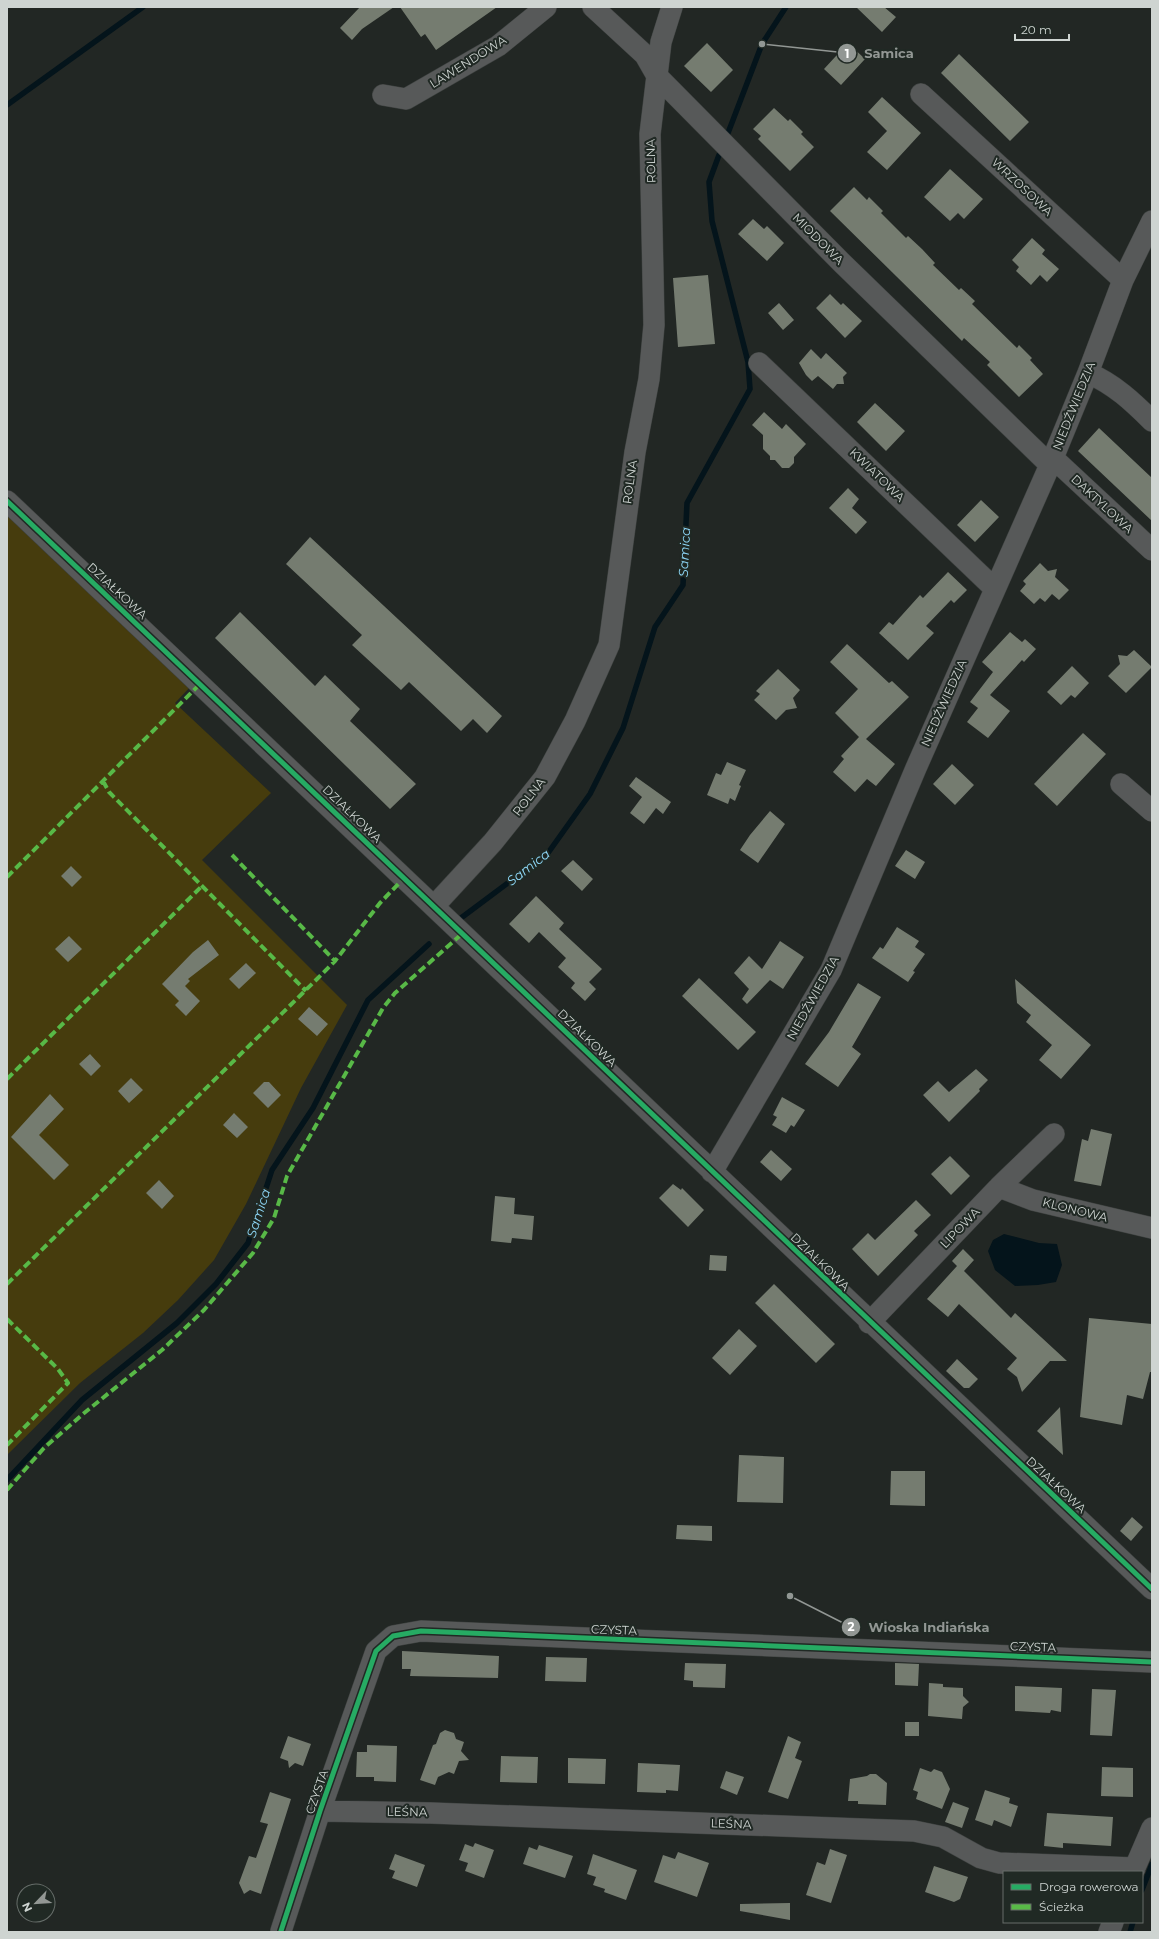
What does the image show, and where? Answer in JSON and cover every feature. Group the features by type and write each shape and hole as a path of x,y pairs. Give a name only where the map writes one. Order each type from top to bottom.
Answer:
{"street":[{"name":"LAWENDOWA","path":"383,95 406,99 498,46 546,7"},
{"name":"MIODOWA","path":"593,7 645,55 657,76 836,257 1051,462"},
{"name":"ROLNA","path":"435,905 493,842 544,777 575,722 609,645 634,452 649,379 654,325 650,134 661,42 672,7"},
{"name":"WRZOSOWA","path":"921,94 1123,280"},
{"name":"NIEDŹWIEDZIA","path":"712,1172 831,970 916,768 994,588 1051,462 1088,373 1123,280 1152,221"},
{"name":"KWIATOWA","path":"759,363 994,588"},
{"path":"1088,373 1104,380 1131,400 1152,421"},
{"name":"DAKTYLOWA","path":"1051,462 1152,550"},
{"name":"DZIAŁKOWA","path":"7,501 435,905 869,1323 1152,1589"},
{"path":"1121,784 1152,811"},
{"name":"LIPOWA","path":"869,1323 999,1187 1054,1134"},
{"name":"KLONOWA","path":"999,1187 1033,1200 1152,1228"},
{"name":"CZYSTA","path":"281,1931 320,1811 376,1650 393,1636 421,1631 1152,1662"},
{"name":"LEŚNA","path":"320,1811 431,1813 914,1831 943,1837 981,1858 999,1863 1134,1870"},
{"path":"1134,1870 1152,1828"}],"shaded area":[{"path":"7,511 191,686 175,703 271,793 202,860 347,1005 301,1088 246,1204 214,1260 178,1300 143,1333 80,1383 7,1455"},
{"path":"1004,1234 1039,1243 1057,1244 1062,1265 1056,1282 1038,1285 1015,1286 995,1270 988,1251 993,1240"}],"building":[{"path":"360,7 394,7 362,29 352,40 340,28"},
{"path":"400,7 497,7 436,50 425,34 421,37"},
{"path":"856,7 884,7 896,17 882,32"},
{"path":"707,43 733,70 711,92 684,66"},
{"path":"848,43 865,59 841,85 824,69"},
{"path":"959,54 1029,122 1010,141 941,73"},
{"path":"882,97 921,133 887,170 867,152 887,131 868,112"},
{"path":"774,108 788,121 790,119 803,132 801,134 814,147 790,171 758,139 761,136 753,129"},
{"path":"950,169 983,199 964,219 958,213 950,221 924,197"},
{"path":"854,187 867,200 869,197 883,211 881,213 906,238 908,236 922,249 935,263 933,265 959,290 961,288 975,301 972,304 1017,348 1019,345 1032,358 1030,360 1043,374 1019,397 987,365 990,362 964,338 962,341 830,211"},
{"path":"753,219 764,229 767,226 784,243 767,261 738,234"},
{"path":"1032,238 1045,250 1042,254 1059,269 1047,282 1040,275 1031,285 1016,271 1019,267 1012,260"},
{"path":"708,275 715,344 678,347 673,278"},
{"path":"830,294 841,305 843,303 862,321 845,338 816,308"},
{"path":"779,303 794,320 783,330 768,313"},
{"path":"811,349 821,359 826,353 847,373 843,377 844,384 837,384 833,389 818,376 812,381 806,375 799,363"},
{"path":"875,403 905,431 886,451 857,422"},
{"path":"764,412 782,429 786,424 806,444 794,457 794,463 789,468 782,468 775,460 770,460 770,456 763,449 763,435 752,425"},
{"path":"1099,428 1152,478 1152,521 1078,451"},
{"path":"848,488 859,499 852,508 867,522 856,534 829,508"},
{"path":"981,500 999,517 975,542 957,525"},
{"path":"310,537 502,716 487,733 473,719 461,731 409,682 401,690 352,645 362,635 286,564"},
{"path":"1040,563 1048,571 1057,569 1055,577 1069,590 1059,600 1052,594 1045,602 1040,598 1034,604 1020,591 1026,584 1023,581"},
{"path":"948,572 967,590 954,603 951,600 926,626 934,633 908,660 879,633 889,622 893,625 920,595 923,598"},
{"path":"240,612 315,686 325,675 360,709 350,721 416,784 390,809 215,638"},
{"path":"1010,632 1022,642 1025,639 1036,649 1024,662 1022,660 990,695 1010,711 988,738 967,722 978,708 970,702 993,672 982,662"},
{"path":"847,644 889,683 892,681 909,697 866,739 895,764 876,786 867,779 855,792 833,772 844,759 841,756 859,737 835,713 858,689 830,662"},
{"path":"1134,650 1152,667 1126,693 1108,676 1120,664 1118,655 1127,656"},
{"path":"1072,666 1089,683 1075,698 1071,695 1061,705 1047,692"},
{"path":"778,669 800,690 793,698 797,708 786,710 776,720 754,700 760,694 756,691"},
{"path":"1083,733 1106,754 1057,806 1034,784"},
{"path":"727,762 746,770 739,785 741,786 735,801 730,798 728,804 707,795 716,773 721,775"},
{"path":"952,764 974,785 955,805 933,784"},
{"path":"636,777 671,802 663,814 656,808 644,824 630,813 642,797 629,786"},
{"path":"770,811 785,824 758,863 740,850 750,835"},
{"path":"906,850 925,862 915,879 895,866"},
{"path":"573,860 593,879 582,891 561,871"},
{"path":"71,866 82,877 72,887 61,876"},
{"path":"536,896 564,923 559,929 602,969 589,982 596,989 585,1001 571,988 575,983 558,967 566,958 539,932 529,943 509,924"},
{"path":"897,927 919,941 915,947 925,954 913,971 915,972 908,982 872,958 880,947 883,949"},
{"path":"69,936 82,949 68,962 55,949"},
{"path":"208,940 219,955 188,979 190,981 185,986 200,1001 186,1016 175,1005 179,1001 162,984 193,952"},
{"path":"780,941 804,957 783,989 770,980 747,1004 742,999 749,989 734,973 749,956 762,969"},
{"path":"246,963 256,973 239,989 229,979"},
{"path":"699,978 756,1032 738,1050 682,996"},
{"path":"1015,979 1091,1045 1061,1079 1039,1060 1052,1045 1026,1022 1031,1015 1017,1003"},
{"path":"858,983 881,997 852,1047 861,1054 838,1087 805,1064 829,1032"},
{"path":"309,1007 328,1024 317,1036 298,1019"},
{"path":"90,1054 101,1066 91,1076 79,1064"},
{"path":"976,1069 988,1080 979,1089 980,1091 949,1122 923,1095 938,1081 949,1092"},
{"path":"131,1078 143,1090 129,1103 118,1091"},
{"path":"264,1082 269,1082 281,1095 268,1108 253,1093"},
{"path":"50,1094 64,1109 39,1135 69,1165 54,1180 11,1137"},
{"path":"782,1097 805,1110 794,1127 791,1125 786,1133 772,1125 777,1117 773,1115"},
{"path":"234,1113 248,1127 237,1138 223,1125"},
{"path":"1091,1129 1112,1134 1101,1186 1074,1181 1082,1139 1088,1141"},
{"path":"771,1150 792,1169 781,1181 760,1162"},
{"path":"950,1156 970,1176 951,1195 931,1174"},
{"path":"159,1180 174,1196 162,1209 146,1193"},
{"path":"673,1184 681,1190 682,1188 704,1210 688,1227 659,1198"},
{"path":"495,1196 515,1198 514,1214 534,1216 532,1240 512,1238 511,1243 491,1241"},
{"path":"916,1200 931,1215 914,1231 918,1235 878,1276 852,1249 868,1233 875,1240"},
{"path":"963,1249 974,1260 964,1271 1011,1318 1015,1313 1067,1361 1050,1361 1022,1392 1017,1377 1007,1369 1017,1358 959,1304 948,1317 927,1299 957,1266 952,1261"},
{"path":"710,1255 727,1256 726,1271 709,1270"},
{"path":"774,1284 835,1344 816,1363 755,1303"},
{"path":"1089,1318 1152,1324 1152,1372 1150,1372 1143,1399 1127,1395 1122,1425 1080,1417"},
{"path":"739,1329 757,1346 730,1375 712,1358"},
{"path":"957,1359 978,1379 969,1388 964,1388 946,1371"},
{"path":"1060,1407 1063,1455 1037,1431"},
{"path":"739,1455 784,1457 783,1503 737,1502"},
{"path":"891,1471 925,1471 925,1506 890,1505"},
{"path":"1132,1517 1143,1527 1131,1541 1120,1531"},
{"path":"677,1525 712,1526 712,1541 676,1539"},
{"path":"402,1651 499,1656 498,1678 410,1676 411,1669 402,1669"},
{"path":"546,1657 587,1658 586,1682 545,1681"},
{"path":"685,1663 726,1664 725,1688 693,1687 693,1681 684,1680"},
{"path":"895,1663 919,1664 918,1686 895,1685"},
{"path":"929,1683 943,1684 943,1687 963,1688 963,1696 969,1702 963,1707 962,1719 928,1716"},
{"path":"1015,1686 1062,1688 1061,1712 1051,1710 1050,1713 1015,1711"},
{"path":"1092,1689 1116,1690 1112,1736 1090,1735"},
{"path":"905,1722 919,1722 919,1736 905,1736"},
{"path":"445,1730 454,1733 456,1739 464,1742 461,1751 469,1760 459,1761 454,1774 449,1772 438,1777 435,1785 420,1780 433,1745 436,1744 440,1733"},
{"path":"288,1736 311,1744 303,1766 295,1763 289,1768 288,1761 280,1758"},
{"path":"788,1736 801,1742 795,1758 802,1761 788,1799 768,1792"},
{"path":"367,1745 397,1746 396,1782 374,1781 374,1777 356,1777 357,1752 367,1752"},
{"path":"501,1756 538,1757 537,1783 500,1782"},
{"path":"568,1758 606,1759 605,1784 568,1783"},
{"path":"638,1763 680,1765 678,1791 666,1790 666,1793 637,1792"},
{"path":"1102,1767 1133,1768 1133,1797 1101,1796"},
{"path":"920,1768 931,1772 934,1769 942,1772 950,1789 942,1809 916,1799 918,1792 913,1790"},
{"path":"726,1771 744,1777 737,1795 720,1788"},
{"path":"870,1774 876,1774 887,1783 886,1805 858,1804 858,1801 848,1801 850,1779 867,1776"},
{"path":"985,1790 1010,1798 1009,1803 1018,1806 1011,1827 994,1820 992,1826 975,1820"},
{"path":"270,1792 291,1799 261,1894 250,1890 244,1894 239,1883 249,1856 256,1858 268,1824 260,1822"},
{"path":"953,1802 969,1808 962,1828 945,1822"},
{"path":"1047,1813 1113,1817 1111,1846 1063,1843 1063,1848 1044,1846"},
{"path":"475,1843 494,1850 484,1878 465,1871 468,1863 459,1860 465,1844 473,1847"},
{"path":"539,1845 573,1856 565,1878 523,1864 529,1847 537,1850"},
{"path":"830,1849 847,1855 831,1903 806,1895 817,1862 825,1865"},
{"path":"678,1852 709,1863 697,1897 654,1882 663,1855 675,1859"},
{"path":"395,1854 425,1865 417,1887 392,1878 395,1871 389,1869"},
{"path":"593,1854 637,1870 626,1900 604,1892 605,1889 593,1885 596,1877 587,1874"},
{"path":"934,1866 968,1877 960,1899 954,1902 925,1892"},
{"path":"790,1903 790,1920 740,1911 740,1904"}],"waterway":[{"path":"7,105 143,7"},
{"name":"Samica","path":"728,133 762,44 786,7"},
{"name":"Samica","path":"461,918 548,853 590,794 623,728 655,627 683,585 687,503 750,389 748,362 712,221 709,182 719,155"},
{"name":"Samica","path":"7,1480 82,1400 177,1323 216,1284 248,1243 272,1170 313,1108 368,1000 429,944"},
{"path":"1143,1887 1152,1864"},
{"path":"1130,1932 1133,1923"}],"marked path":[{"path":"7,877 201,683"},
{"path":"103,781 109,792 306,991"},
{"path":"232,855 335,961"},
{"path":"7,1284 335,961 380,903 405,877"},
{"path":"7,1079 202,886"},
{"path":"7,1490 44,1448 83,1414 162,1350 204,1310 253,1253 274,1218 287,1176 383,1008 395,993 463,933"},
{"path":"7,1319 58,1369 68,1383 7,1445"}],"cycle path":[{"path":"7,501 1152,1589"},
{"path":"281,1931 320,1811 376,1651 393,1636 421,1631 1152,1662"}],"place":[{"name":"Samica","path":"762,44"},
{"name":"Wioska Indiańska","path":"790,1596"}]}
